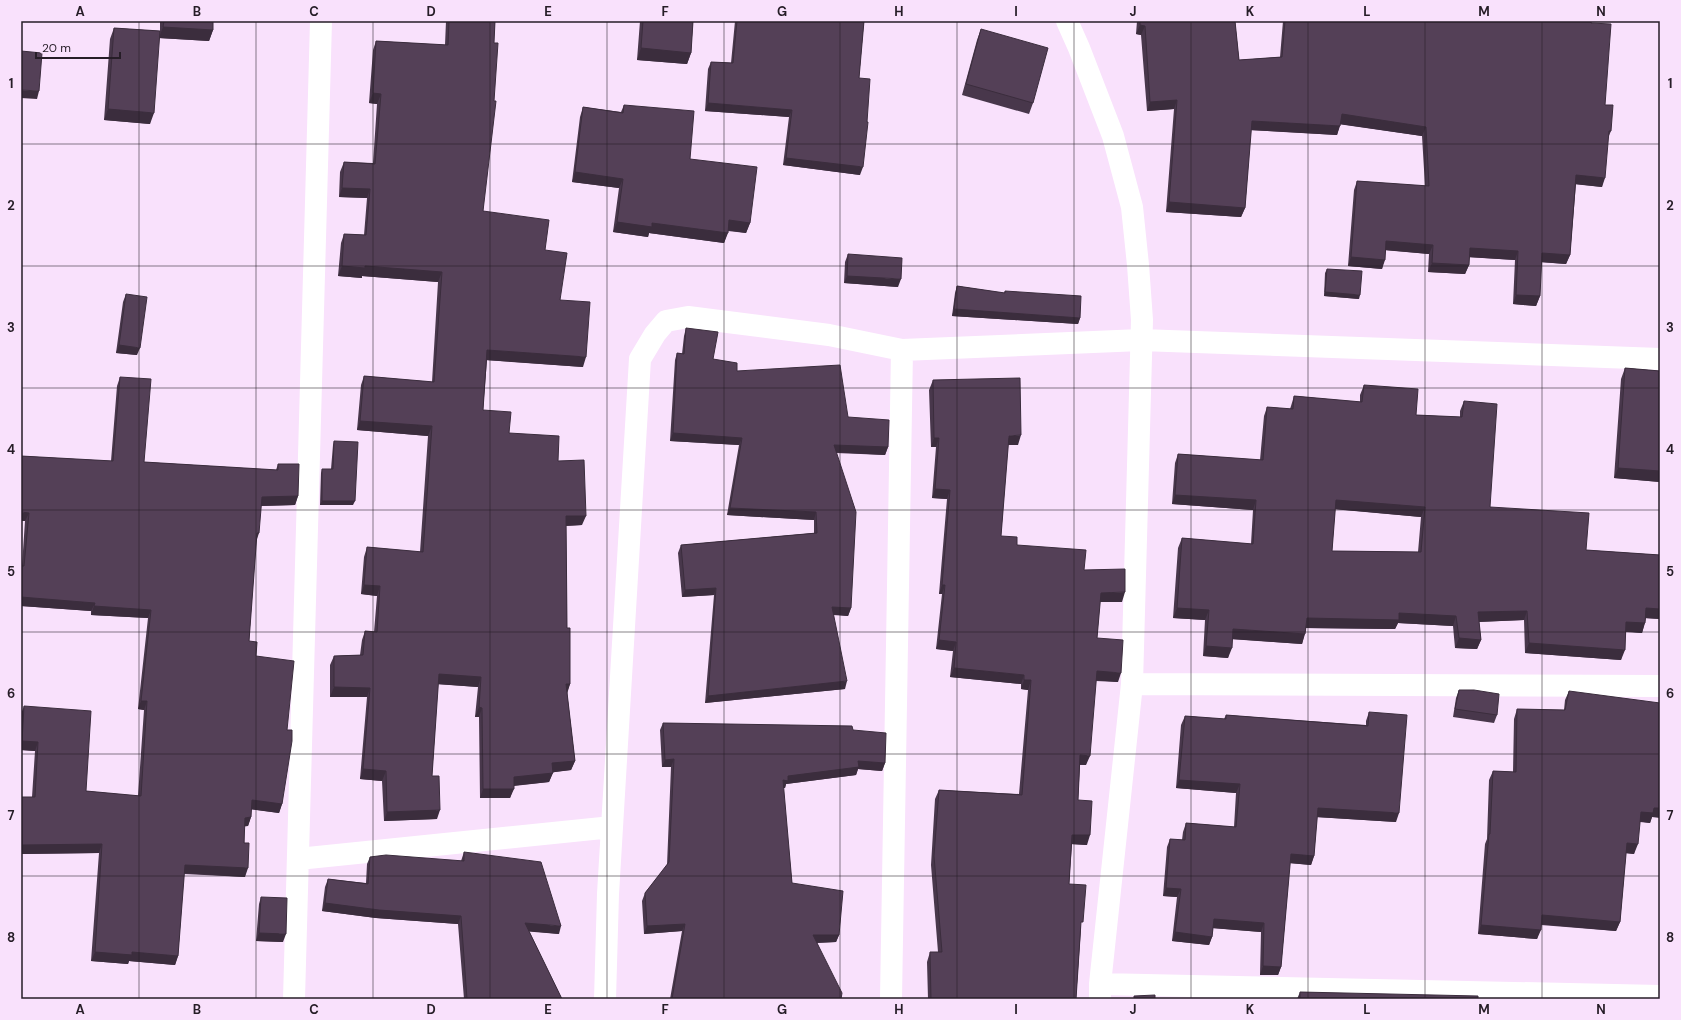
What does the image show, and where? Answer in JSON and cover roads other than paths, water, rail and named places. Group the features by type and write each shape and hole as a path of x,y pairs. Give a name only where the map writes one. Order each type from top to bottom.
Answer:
{"street":[{"path":"294,999 321,21"},
{"path":"1067,21 1113,136 1132,206 1142,320 1132,684 1100,991 1660,996"},
{"path":"605,999 608,894 640,359 654,334 666,321 688,318 829,335 902,350 1141,340 1660,359"},
{"path":"891,999 902,350"},
{"path":"1132,684 1660,686"},
{"path":"298,859 612,828"}]}
